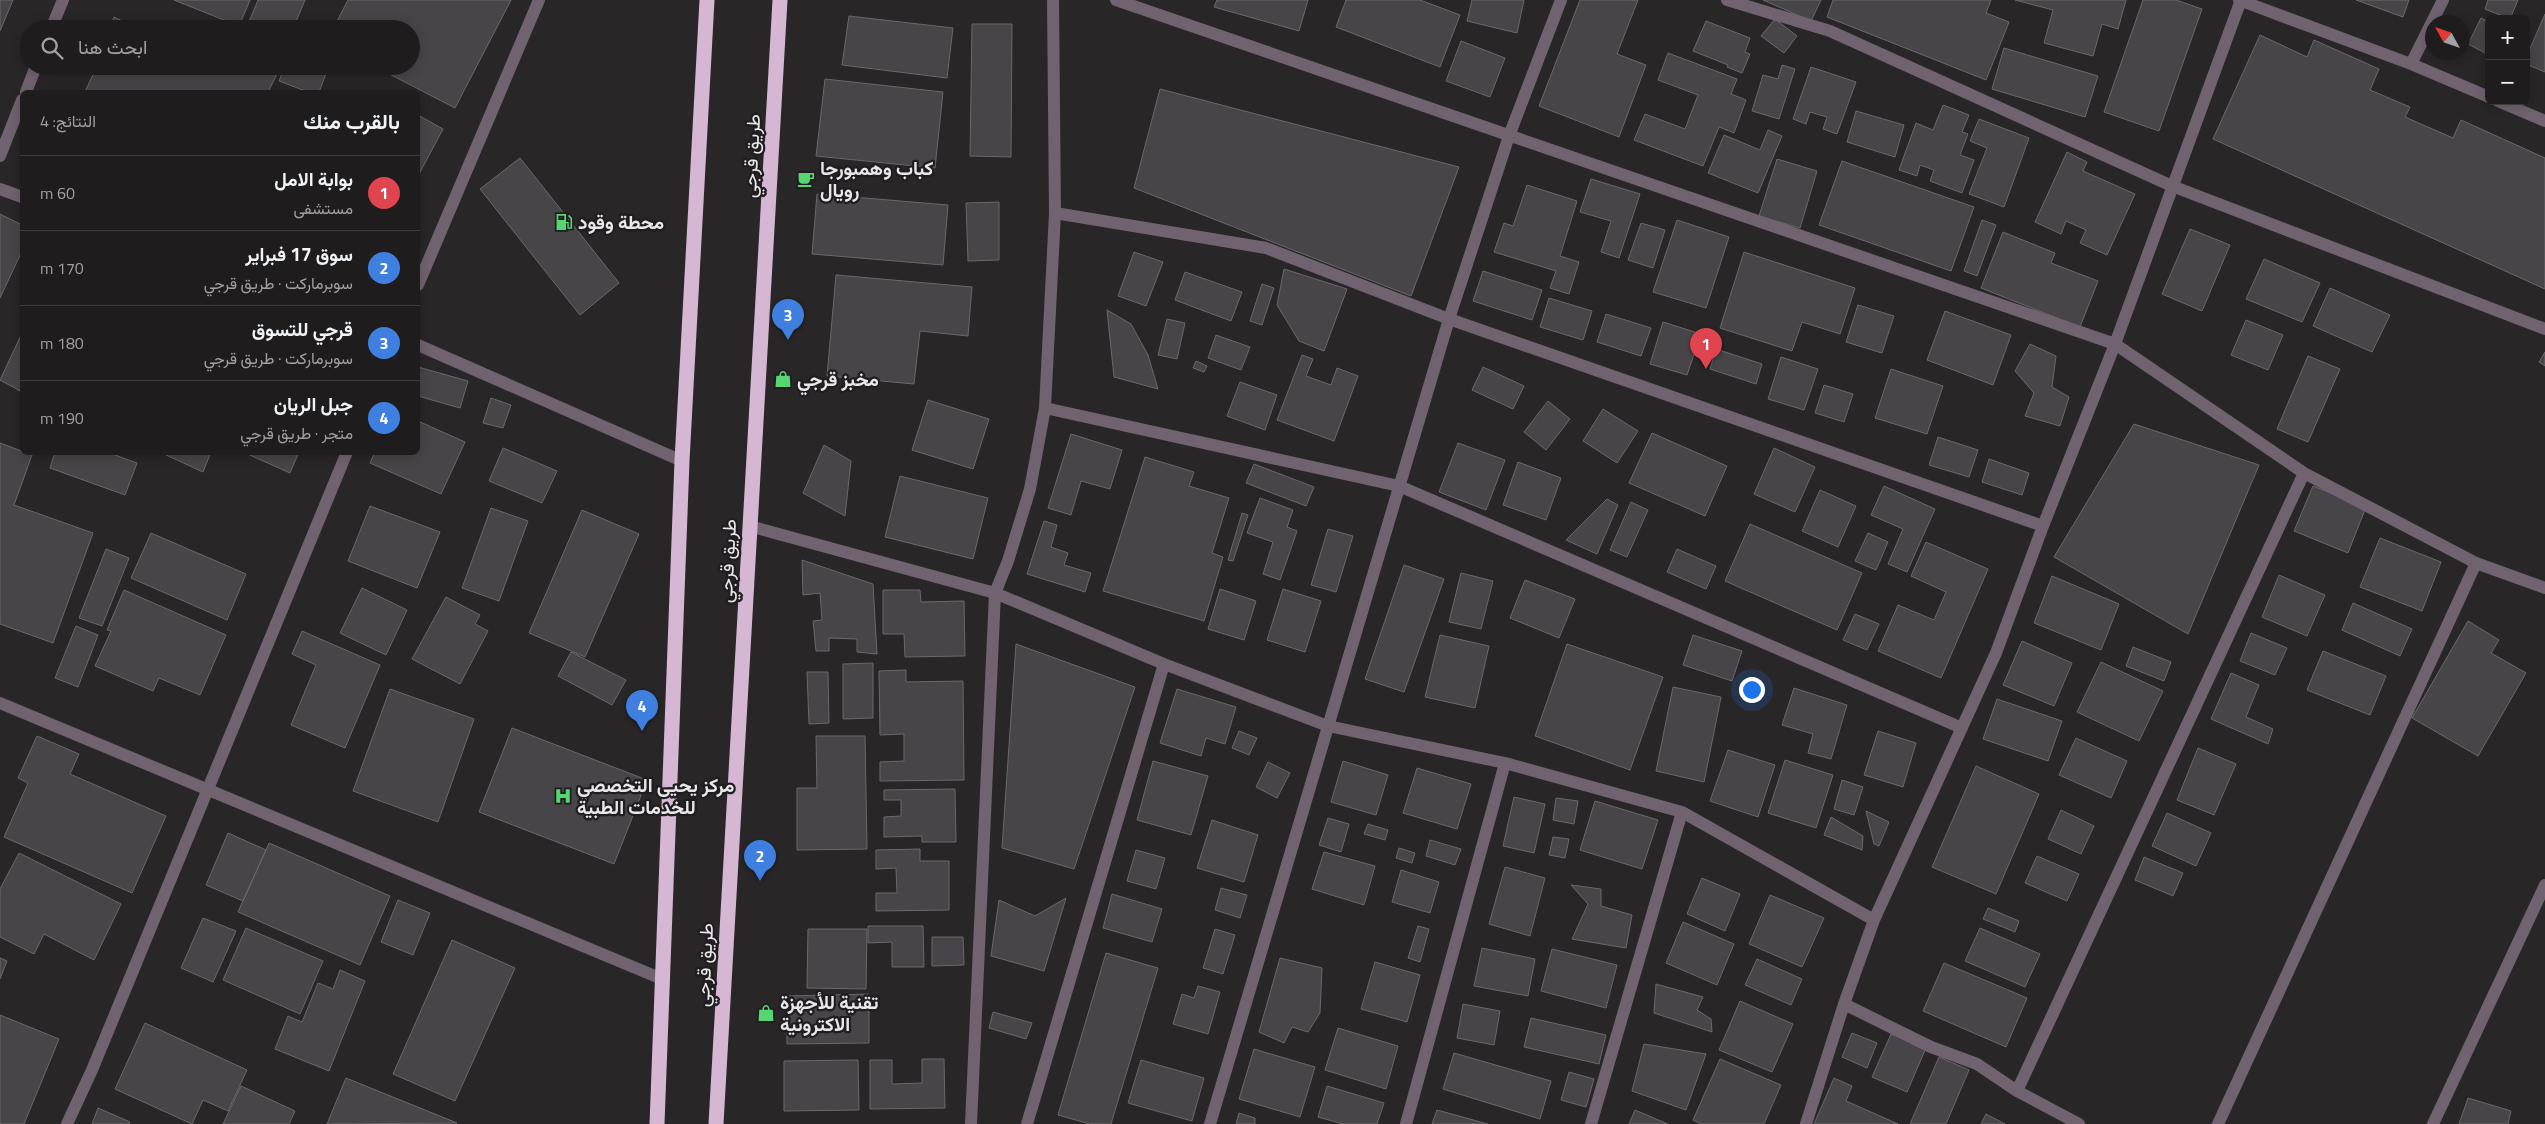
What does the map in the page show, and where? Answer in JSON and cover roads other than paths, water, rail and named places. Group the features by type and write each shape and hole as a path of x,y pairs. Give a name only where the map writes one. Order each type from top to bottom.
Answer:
{"highway":[{"path":"657,1124 682,461 706,0"},
{"name":"طريق قرجي","path":"716,1124 780,0"}],"street":[{"path":"55,20 63,0"},
{"path":"420,281 539,0"},
{"path":"971,1124 995,594 1008,562 1030,489 1045,408 1055,212 1053,0"},
{"path":"1116,0 2115,344 2304,473 2476,563 2545,588"},
{"path":"1210,1124 1449,319 1508,136 1561,0"},
{"path":"1727,0 1830,31 2172,186 2545,329"},
{"path":"1806,1124 1844,1004 1874,920 1996,653 2043,526 2115,344 2241,0 2410,64 2485,95"},
{"path":"2410,64 2443,0"},
{"path":"27,90 33,75"},
{"path":"0,156 20,105"},
{"path":"2507,105 2545,121"},
{"path":"0,189 20,197"},
{"path":"1055,212 1266,248 1449,319 2043,526"},
{"path":"420,346 682,461"},
{"path":"1045,408 1399,486 1962,728"},
{"path":"67,1124 96,1061 206,790 346,455"},
{"path":"2017,1091 2304,473"},
{"path":"749,526 995,594 1164,664 1328,726 1505,764 1682,812 1874,920"},
{"path":"2218,1124 2476,563"},
{"path":"1027,1124 1164,664"},
{"path":"0,703 206,790 326,837 662,979"},
{"path":"1406,1124 1505,764"},
{"path":"1591,1124 1682,812"},
{"path":"2434,1124 2545,885"},
{"path":"1844,1004 1931,1047 1977,1064 2017,1091 2079,1124"}],"place":[{"name":"كباب وهمبورجا رويال","path":"806,179"},
{"name":"محطة وقود","path":"564,222"},
{"name":"قرجي للتسوق","path":"788,340"},
{"name":"بوابة الامل","path":"1706,369"},
{"name":"مخبز قرجي","path":"783,379"},
{"name":"جبل الريان","path":"642,731"},
{"name":"مركز يحيى التخصصي للخدمات الطبية","path":"563,796"},
{"name":"سوق 17 فبراير","path":"760,881"},
{"name":"تقنية للأجهزة الاكترونية","path":"766,1013"}]}
